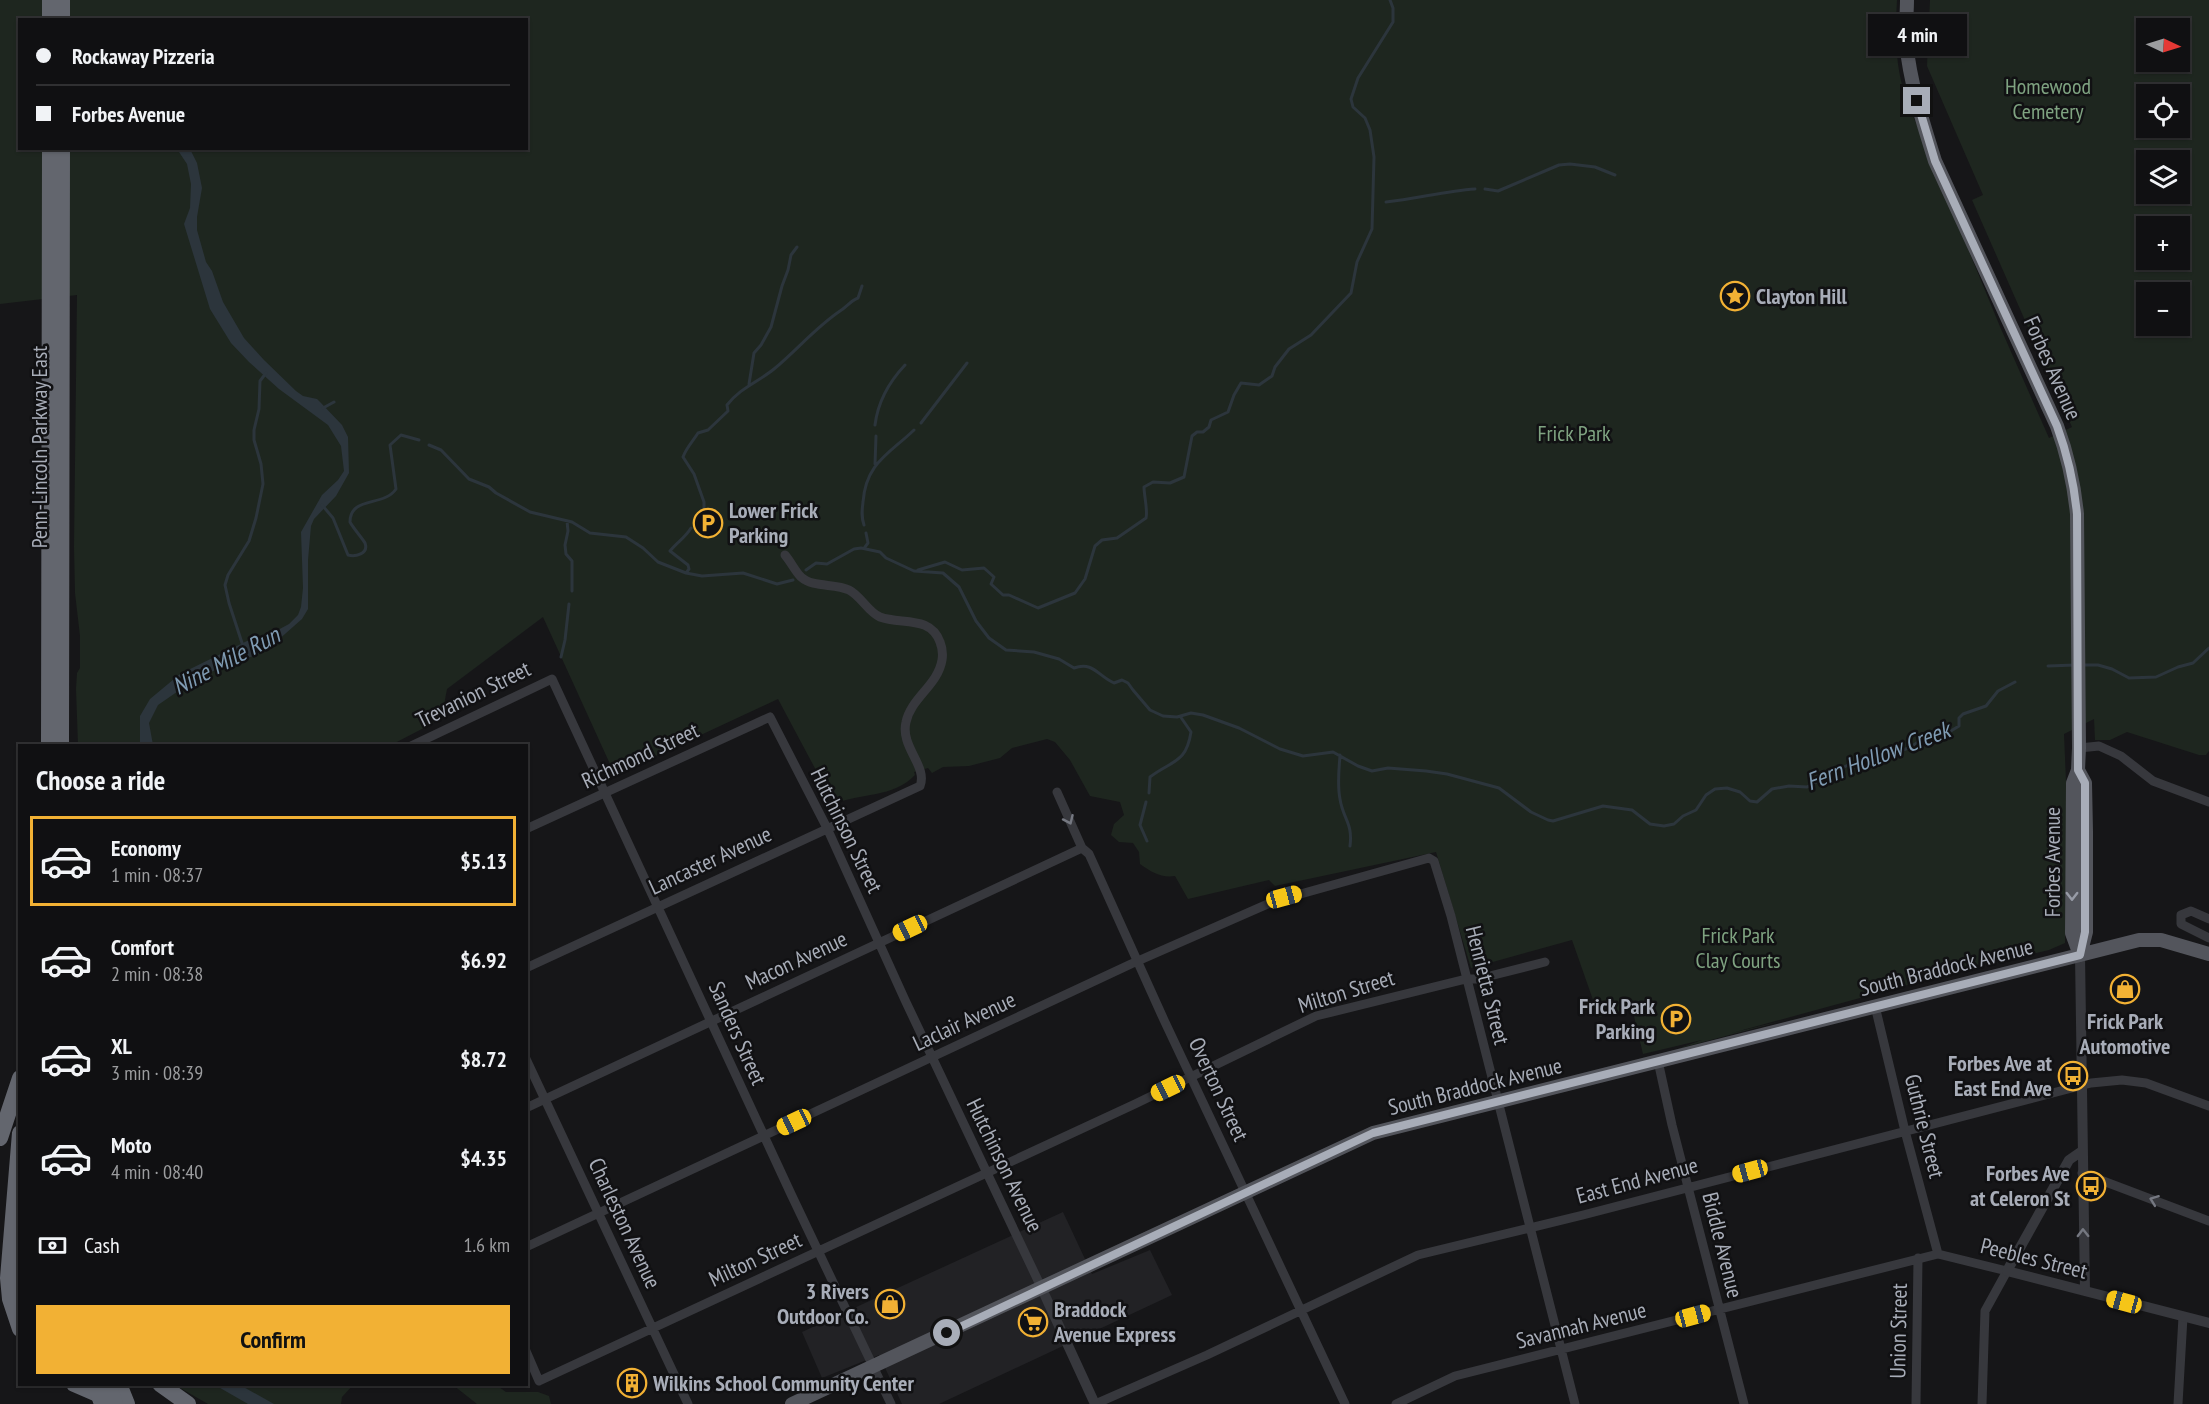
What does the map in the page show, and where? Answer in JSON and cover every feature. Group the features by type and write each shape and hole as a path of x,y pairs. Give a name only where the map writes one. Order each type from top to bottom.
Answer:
{"highway":[{"name":"Penn-Lincoln Parkway East","path":"49,744 50,150"},
{"name":"Penn-Lincoln Parkway East","path":"61,744 62,150"},
{"path":"0,1138 18,1084"},
{"path":"18,1157 8,1278 10,1299 18,1323"},
{"path":"79,1386 121,1404"},
{"path":"96,1386 102,1404"},
{"path":"109,1386 115,1404"},
{"path":"120,1386 127,1404"},
{"path":"163,1386 188,1404"}],"main road":[{"name":"Forbes Avenue","path":"1907,0 1906,42 1922,120 1935,161 2057,426 2068,456 2074,484 2079,743 2078,770 2073,783 2072,933 2080,955"},
{"name":"Forbes Avenue","path":"2078,770 2085,783 2085,932 2080,955"},
{"path":"2085,932 2094,939 2121,944"},
{"name":"South Braddock Avenue","path":"792,1404 1373,1133 2139,940 2161,940 2209,954"}],"street":[{"name":"Lancaster Avenue","path":"528,967 658,905 920,786 923,779 921,770 906,740 905,724 910,707 925,691 942,659 941,645 937,635 929,627 918,622 878,616 849,590 803,579 785,555"},
{"name":"Trevanion Street","path":"415,744 552,679"},
{"name":"Sanders Street","path":"552,679 891,1404"},
{"name":"Richmond Street","path":"528,828 770,717"},
{"name":"Hutchinson Street","path":"770,717 827,828 904,1000 933,1057"},
{"path":"2079,743 2099,746 2121,756 2153,781 2209,802"},
{"name":"Overton Street","path":"1057,792 1088,848 1164,1020 1345,1404"},
{"name":"Macon Avenue","path":"528,1107 1088,848"},
{"name":"Laclair Avenue","path":"528,1246 1139,961 1284,897 1429,858"},
{"name":"Henrietta Street","path":"1429,858 1436,865 1499,1102 1575,1404"},
{"path":"2209,919 2191,911 2181,915 2181,924 2209,938"},
{"name":"Forbes Avenue","path":"2080,955 2085,1291"},
{"name":"Milton Street","path":"528,1356 539,1381 1135,1104 1316,1016 1545,962"},
{"name":"Guthrie Street","path":"1875,1006 1938,1254"},
{"name":"Hutchinson Avenue","path":"933,1057 1042,1289"},
{"name":"Biddle Avenue","path":"1658,1061 1744,1404"},
{"name":"Charleston Avenue","path":"528,1063 688,1404"},
{"name":"East End Avenue","path":"1095,1404 1207,1355 1418,1255 2091,1083 2122,1080 2146,1083 2209,1106"},
{"path":"1982,1404 1985,1311 2069,1160 2082,1151"},
{"path":"2082,1173 2209,1221"},
{"name":"Peebles Street","path":"1918,1258 1938,1254 2209,1323"},
{"name":"Savannah Avenue","path":"1396,1404 1455,1376 1918,1258"},
{"name":"Union Street","path":"1916,1404 1918,1258"},
{"path":"1042,1289 1095,1404"},
{"path":"2178,1404 2184,1317"}],"shaded area":[{"path":"1063,1212 1092,1274 1150,1250 1172,1295 939,1404 902,1404 879,1355 822,1378 802,1332"}],"green space":[{"name":"Frick Park","path":"0,0 1897,0 1897,50 1906,99 2001,329 2049,438 2072,427 1972,200 1983,195 1927,66 1930,0 2209,0 2209,751 2206,755 2199,755 2127,732 2110,740 2095,740 2094,719 2064,734 2067,805 2065,943 2049,950 1988,963 1970,968 1971,970 1955,972 1677,1049 1702,1040 1643,1054 1632,1008 1599,1017 1572,940 1471,968 1436,852 1275,886 1269,880 1188,899 1175,876 1156,874 1148,870 1140,864 1139,852 1133,843 1119,842 1111,835 1114,824 1124,815 1120,802 1090,796 1070,760 1055,742 1047,739 1012,748 1000,758 969,766 943,767 932,773 928,768 914,772 915,775 897,788 834,804 778,699 615,775 543,617 447,689 444,705 445,717 393,744 78,744 76,689 77,673 80,668 80,636 75,593 77,295 0,304"},
{"path":"177,1386 352,1386 342,1397 341,1404 208,1404"},
{"path":"454,1386 497,1386 506,1392 538,1392 549,1396 551,1404 477,1404"}],"water":[{"name":"Nine Mile Run","path":"178,150 190,150 197,163 202,188 197,230 206,262 212,271 223,302 244,338 264,360 296,391 303,396 317,399 342,425 348,437 349,473 336,496 314,519 311,526 308,609 302,619 277,641 256,655 200,676 158,705 149,723 153,744 140,744 140,716 150,699 180,674 247,641 276,631 289,624 298,615 303,588 301,532 322,495 344,471 341,446 328,425 279,389 249,362 231,343 210,309 184,224 190,208 191,184 187,164"},
{"path":"217,1386 242,1386 274,1404 248,1404"}],"waterway":[{"path":"918,570 945,562 962,570 984,568 994,577 991,584 1003,595 1009,595 1038,608 1075,593 1085,579 1095,546 1102,540 1117,538 1146,518 1144,487 1153,482 1170,483 1184,477 1192,436 1197,432 1203,432 1209,427 1211,420 1228,412 1241,383 1259,385 1272,376 1275,367 1289,349 1311,335 1351,293 1357,262 1372,229 1374,157 1370,130 1365,118 1353,107 1351,99 1358,78 1393,22 1393,8 1390,0"},
{"path":"1485,189 1498,191 1559,165 1595,167 1615,175"},
{"path":"1386,202 1475,189"},
{"path":"749,384 754,353 771,327 791,255 797,247"},
{"path":"704,512 704,502 694,474 683,457 698,433 708,430 728,411 727,405 738,394 774,369 822,325 858,298 862,286"},
{"path":"921,423 967,363"},
{"path":"875,425 885,392 905,365"},
{"name":"Nine Mile Run","path":"243,646 225,585 228,575 249,541 263,484 254,430 259,409 260,381 266,373"},
{"path":"323,408 334,402"},
{"path":"864,525 862,508 865,489 874,468 914,430"},
{"name":"Fern Hollow Creek","path":"322,505 333,518 348,555 354,556 363,552 366,547 365,543 350,522 351,514 361,505 391,495 396,489 390,445 401,435 419,440"},
{"path":"875,464 876,436"},
{"name":"Fern Hollow Creek","path":"429,445 441,450 469,479 489,487 530,512 572,522 590,533 626,537 658,562 686,573 702,576 743,573 777,584 793,580"},
{"path":"567,521 568,531 565,545 566,554 572,561 572,591"},
{"path":"686,573 689,569 688,565 670,551 691,528"},
{"path":"865,547 868,543 866,533"},
{"name":"Fern Hollow Creek","path":"806,570 816,563 827,564 854,549 861,548 880,552 886,558 914,571 943,573 959,587 976,621 989,638 1006,650 1034,652 1059,659 1074,668 1086,666 1114,683 1122,680 1128,683 1150,710 1163,716 1177,717 1191,713 1203,715 1239,728 1280,749 1303,756 1333,752 1372,771 1388,768 1447,774 1499,788 1531,812 1553,821 1603,806 1632,810 1650,824 1664,826 1674,824 1683,816 1696,810 1706,795 1715,789 1727,788 1740,792 1750,801 1757,802 1772,789 1789,786 1807,787 1848,765 1884,757 1918,742 1946,734 1959,726 1959,718 1963,714 1986,706 1998,691 2015,682"},
{"path":"561,657 569,604"},
{"name":"Fern Hollow Creek","path":"2081,665 2098,665 2129,678 2156,677 2193,663 2209,648"},
{"name":"Fern Hollow Creek","path":"2048,666 2075,665"},
{"path":"1149,793 1150,777 1177,760 1186,750 1191,732 1180,716"},
{"path":"1340,755 1339,793 1341,806 1349,826 1350,846"},
{"path":"1146,802 1140,825 1147,841"}],"place":[{"name":"Clayton Hill","path":"1735,296"},
{"name":"Lower Frick Parking","path":"708,523"},
{"name":"Frick Park Automotive","path":"2125,989"},
{"name":"Frick Park Parking","path":"1676,1019"},
{"name":"Forbes Ave at East End Ave","path":"2073,1076"},
{"name":"Forbes Ave at Celeron St","path":"2091,1186"},
{"name":"3 Rivers Outdoor Co.","path":"890,1304"},
{"name":"Braddock Avenue Express","path":"1033,1322"},
{"name":"Wilkins School Community Center","path":"632,1383"}],"route":[{"path":"947,1333 1373,1133 2080,955 2085,932 2085,783 2078,770 2077,514 2074,484 2068,456 2057,426 1935,161 1917,101"}],"park label":[{"name":"Homewood Cemetery","path":"2048,98"},
{"name":"Frick Park Clay Courts","path":"1738,948"}]}
